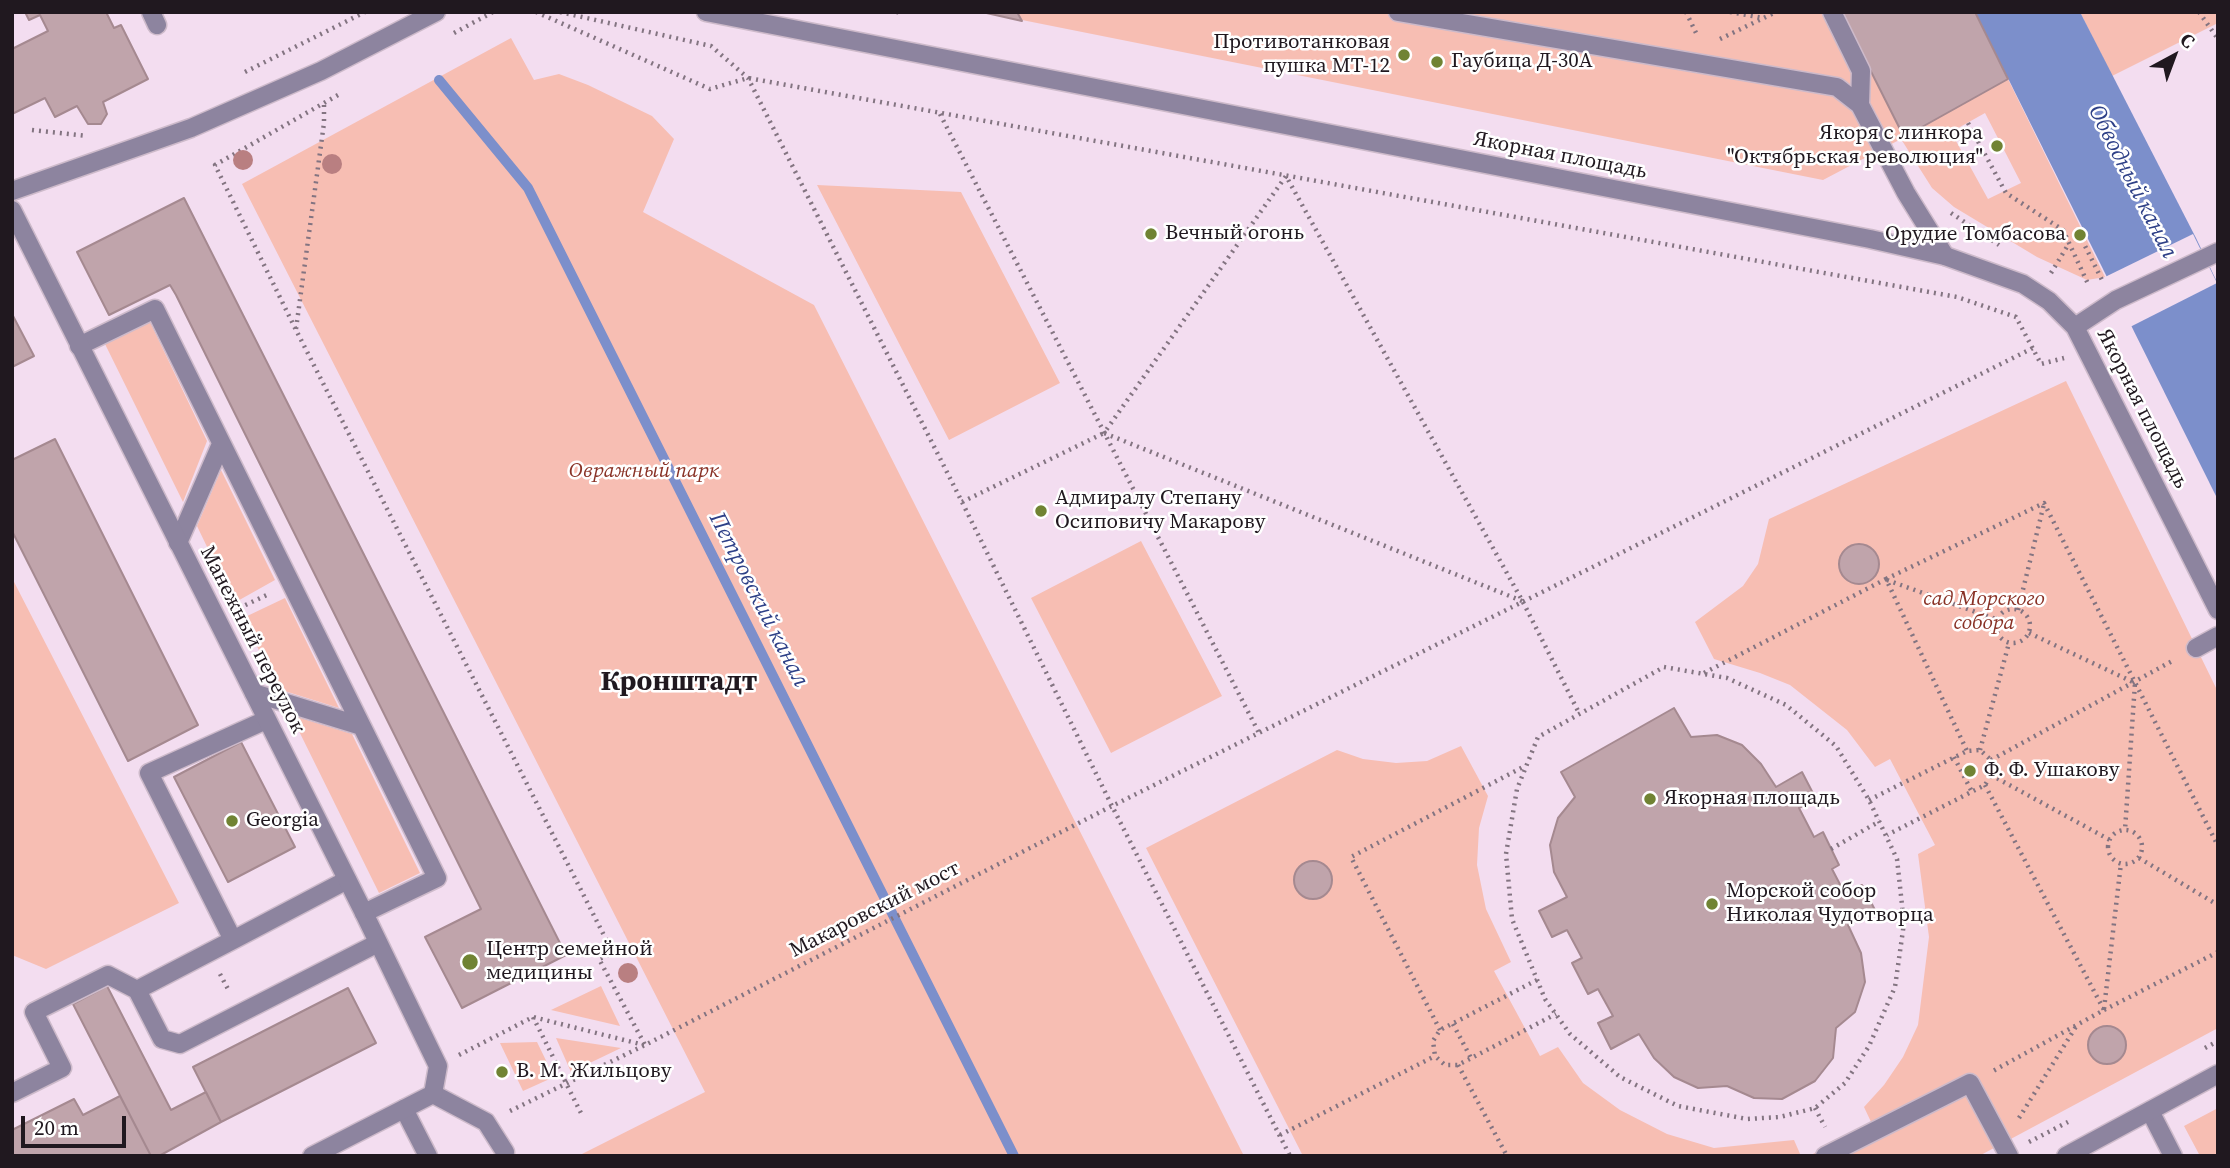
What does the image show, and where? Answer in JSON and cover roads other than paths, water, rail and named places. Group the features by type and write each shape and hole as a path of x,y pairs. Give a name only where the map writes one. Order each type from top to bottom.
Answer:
{"street":[{"path":"12,191 191,128 321,71 436,12"},
{"name":"Якорная площадь","path":"706,12 1845,234 1945,256 2023,284 2049,301 2075,327 2218,610"},
{"path":"1398,12 1837,87 1860,105 1906,193 1945,256"},
{"path":"1832,12 1861,71 1860,105"},
{"name":"Манежный переулок","path":"12,210 438,1066 433,1094"},
{"path":"2075,327 2116,300 2211,255"},
{"path":"79,346 155,309 437,878 364,913"},
{"path":"178,543 221,444"},
{"path":"2196,648 2218,636"},
{"path":"254,693 361,726"},
{"path":"233,940 149,773 266,720"},
{"path":"137,989 347,880"},
{"path":"12,1093 62,1068 34,1013 108,975 137,989 162,1039 180,1044 378,943"},
{"path":"2066,1156 2218,1074"},
{"path":"1825,1156 1970,1083 2006,1150"},
{"path":"312,1156 433,1094 486,1122 505,1152"},
{"path":"404,1109 428,1156"},
{"path":"2150,1111 2174,1156"}],"water":[{"name":"Обводный канал","path":"1975,12 2080,12 2196,238 2218,284 2218,500"}],"waterway":[{"name":"Петровский канал","path":"439,80 528,188 1014,1156"}],"place":[{"name":"Противотанковая пушка МТ-12","path":"1404,55"},
{"name":"Гаубица Д-30А","path":"1437,62"},
{"name":"Якоря с линкора \"Октябрьская революция\"","path":"1997,146"},
{"name":"Вечный огонь","path":"1151,234"},
{"name":"Орудие Томбасова","path":"2080,235"},
{"name":"Адмиралу Степану Осиповичу Макарову","path":"1041,511"},
{"name":"Ф. Ф. Ушакову","path":"1970,771"},
{"name":"Якорная площадь","path":"1650,799"},
{"name":"Georgia","path":"232,821"},
{"name":"Морской собор Николая Чудотворца","path":"1712,904"},
{"name":"Центр семейной медицины","path":"470,962"},
{"name":"В. М. Жильцову","path":"502,1072"}],"district":[{"name":"Кронштадт","path":"679,683"}],"park label":[{"name":"Овражный парк","path":"644,472"},
{"name":"сад Морского собора","path":"1984,612"}]}
